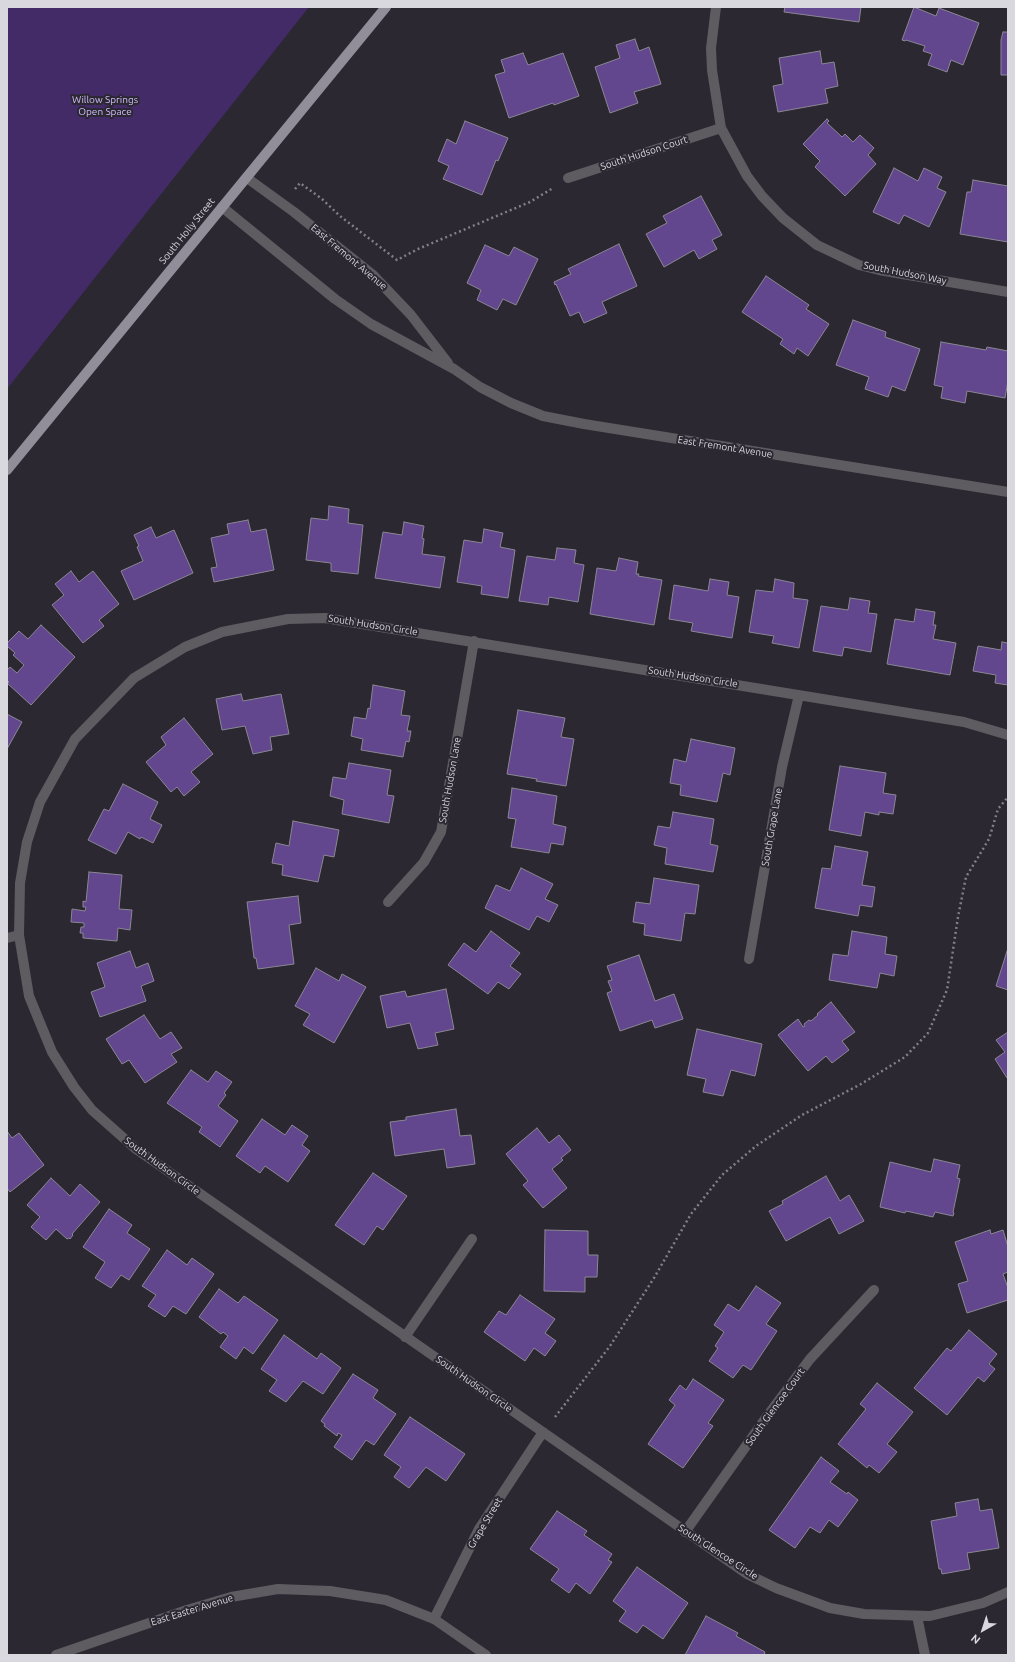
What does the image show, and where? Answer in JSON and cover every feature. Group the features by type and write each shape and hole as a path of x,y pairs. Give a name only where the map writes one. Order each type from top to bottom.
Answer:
{"main road":[{"name":"South Holly Street","path":"7,470 386,7"}],"street":[{"name":"South Hudson Way","path":"716,7 711,48 712,70 721,128 747,176 762,196 783,218 817,245 859,264 879,270 1008,292"},
{"name":"South Hudson Court","path":"568,178 721,128"},
{"name":"East Fremont Avenue","path":"246,178 283,204 373,275 411,315 454,369"},
{"name":"East Fremont Avenue","path":"222,207 335,299 371,324 454,369 480,387 504,400 543,416 592,426 1008,492"},
{"name":"South Hudson Circle","path":"543,1432 136,1149 92,1110 74,1087 52,1052 29,996 19,935 20,883 27,842 40,802 75,739 134,678 185,647 222,632 288,619 325,618 474,641 964,722 1008,735"},
{"name":"South Hudson Lane","path":"388,902 424,862 441,832 474,641"},
{"name":"South Grape Lane","path":"749,959 782,767 799,695"},
{"path":"7,938 19,935"},
{"path":"405,1337 472,1239"},
{"name":"South Glencoe Court","path":"685,1532 768,1415 810,1359 874,1290"},
{"name":"South Glencoe Circle","path":"543,1432 747,1574 830,1608 864,1614 930,1616 983,1603 1008,1592"},
{"name":"Grape Street","path":"434,1619 479,1529 543,1432"},
{"name":"East Easter Avenue","path":"56,1655 187,1610 231,1597 278,1589 330,1591 386,1600 434,1619 486,1655"},
{"path":"918,1616 925,1655"}],"path":[{"path":"283,204 300,183 397,260 418,249 530,202 568,178"},
{"path":"543,1432 610,1346 654,1278 691,1214 722,1175 756,1146 802,1115 861,1084 905,1057 928,1033 947,990 958,917 966,877 989,839 998,809 1008,797"}],"green space":[{"name":"Willow Springs Open Space","path":"7,7 309,7 7,389"}],"building":[{"path":"785,7 861,7 859,22 784,12"},
{"path":"914,7 936,16 939,8 979,23 963,65 951,60 947,72 928,65 932,54 923,51 925,46 902,40"},
{"path":"1003,32 1008,32 1008,75 1001,75 1001,40"},
{"path":"635,39 639,51 649,47 661,84 634,92 638,103 610,113 595,67 620,58 616,45"},
{"path":"820,51 822,64 834,62 838,86 825,89 828,103 778,112 773,86 783,84 779,58"},
{"path":"523,53 528,65 563,53 579,96 509,118 495,75 505,72 501,60"},
{"path":"827,119 829,121 827,123 842,137 845,134 853,142 860,135 874,148 868,155 876,164 845,196 815,167 820,161 803,144"},
{"path":"465,121 508,138 498,161 496,160 482,195 443,179 449,166 438,161 447,139 456,144"},
{"path":"894,168 918,181 924,168 942,177 937,188 946,192 929,227 904,215 899,224 873,212"},
{"path":"973,180 1008,186 1008,242 960,234 967,192 971,192"},
{"path":"701,196 722,235 712,240 717,249 699,259 694,250 664,267 646,234 667,223 663,216"},
{"path":"619,244 637,286 602,302 607,313 584,323 579,312 570,316 554,282 571,274 568,269"},
{"path":"485,245 509,256 514,247 538,259 516,305 503,299 497,310 477,300 481,290 467,283"},
{"path":"766,276 809,305 806,309 829,324 808,356 797,348 794,354 780,344 783,339 742,312"},
{"path":"853,320 886,332 885,337 920,349 905,391 892,386 888,397 865,389 869,377 836,365"},
{"path":"941,342 986,350 987,347 1008,351 1008,381 1005,398 967,391 965,403 941,398 943,387 934,385"},
{"path":"329,506 349,509 348,523 363,525 358,574 331,571 331,563 306,560 311,518 328,520"},
{"path":"248,520 251,532 266,529 274,570 214,582 211,568 217,567 211,538 229,534 227,524"},
{"path":"404,522 424,526 422,554 445,557 440,588 375,578 383,532 402,535"},
{"path":"151,527 156,538 174,530 193,573 134,600 121,571 143,561 134,535"},
{"path":"484,529 503,533 500,547 515,550 508,598 481,594 482,586 457,582 464,540 482,543"},
{"path":"557,548 576,550 574,563 584,565 578,602 549,597 548,605 519,601 527,556 555,560"},
{"path":"619,558 638,562 636,574 639,574 638,576 662,580 654,625 590,614 597,568 616,571"},
{"path":"71,571 79,582 93,571 119,604 99,620 104,626 83,643 52,605 64,595 55,584"},
{"path":"710,579 729,582 727,595 739,597 732,638 691,631 693,623 669,619 674,585 708,591"},
{"path":"775,579 794,583 793,598 808,600 799,648 772,643 774,636 749,632 756,590 773,592"},
{"path":"850,598 870,601 868,613 877,614 871,652 844,647 842,656 813,651 821,606 848,610"},
{"path":"916,609 935,612 933,625 936,625 933,639 956,643 950,675 887,664 895,619 914,622"},
{"path":"41,625 75,657 31,705 7,683 9,682 7,680 7,670 10,667 17,673 24,665 13,655 15,653 7,646 7,643 19,631 28,639"},
{"path":"1002,642 1008,643 1008,685 995,683 996,675 973,671 978,646 1001,650"},
{"path":"373,685 405,691 401,715 410,716 407,731 411,731 409,742 406,741 403,757 361,750 363,739 351,736 354,717 366,719 368,708 370,709"},
{"path":"241,694 243,701 281,694 289,734 270,737 272,750 253,754 245,726 222,730 216,699"},
{"path":"518,710 565,718 561,737 574,739 566,786 507,774"},
{"path":"7,714 22,722 7,749"},
{"path":"184,718 213,754 191,772 200,782 184,796 177,787 171,792 146,762 166,745 161,737"},
{"path":"691,739 735,748 730,775 723,773 717,802 680,795 681,785 670,783 674,759 686,762"},
{"path":"349,763 391,770 387,795 394,796 389,823 342,814 344,800 330,796 333,777 346,779"},
{"path":"840,766 886,773 883,793 896,795 893,814 879,812 879,815 865,812 861,836 829,830"},
{"path":"123,784 158,802 150,819 162,825 153,843 141,837 140,839 128,832 116,854 88,840 104,809 109,811"},
{"path":"512,788 557,796 553,824 566,827 563,845 551,843 549,853 511,847 516,819 508,818"},
{"path":"673,812 714,819 710,844 718,846 713,872 665,864 667,848 654,845 658,826 670,828"},
{"path":"293,821 339,830 334,857 324,855 318,882 282,875 283,865 272,863 276,843 289,846"},
{"path":"835,846 868,852 862,885 875,887 872,907 860,905 858,916 815,908 822,868 831,869"},
{"path":"521,868 553,884 545,899 558,905 549,922 537,916 529,930 485,908 496,885 510,891"},
{"path":"89,872 122,875 119,909 132,910 130,930 118,928 117,941 83,938 83,933 80,933 81,927 84,927 84,923 71,922 72,909 85,911 86,907 83,907 83,901 86,902"},
{"path":"654,878 699,885 695,914 685,913 681,941 644,935 645,924 633,922 636,902 650,904"},
{"path":"298,896 301,923 289,925 294,964 258,969 256,958 254,958 247,902"},
{"path":"491,931 520,953 510,966 521,974 509,989 498,982 488,994 448,965 464,943 476,952"},
{"path":"852,931 887,937 885,954 897,956 894,976 880,973 877,988 829,980 833,954 848,956"},
{"path":"1008,948 1008,990 996,986"},
{"path":"130,951 136,968 148,963 154,981 141,986 146,1001 100,1017 91,992 105,987 97,963"},
{"path":"639,955 655,1001 674,994 683,1019 655,1028 652,1020 620,1031 607,993 612,991 608,981 612,980 607,966"},
{"path":"316,968 339,981 342,974 366,987 334,1043 303,1025 310,1014 295,1006"},
{"path":"446,989 454,1029 435,1033 438,1045 418,1049 410,1023 387,1028 380,996 405,991 407,997"},
{"path":"831,1002 855,1032 842,1041 849,1050 832,1063 826,1056 808,1071 778,1035 798,1019 803,1027 805,1026 804,1024 809,1020 811,1021"},
{"path":"144,1015 160,1039 171,1032 182,1048 171,1054 177,1062 145,1083 129,1060 122,1064 106,1039"},
{"path":"697,1029 762,1044 755,1076 731,1070 723,1096 703,1092 706,1079 687,1075"},
{"path":"1008,1032 1007,1078 995,1059 1005,1052 996,1040"},
{"path":"191,1070 208,1082 216,1071 232,1082 224,1093 226,1095 218,1106 238,1121 220,1147 199,1132 202,1127 167,1103"},
{"path":"456,1109 460,1136 471,1135 475,1164 447,1168 444,1149 395,1156 390,1122 406,1120 406,1117"},
{"path":"262,1119 285,1135 292,1125 308,1136 302,1145 310,1151 288,1182 265,1166 260,1173 236,1156"},
{"path":"537,1128 549,1143 559,1135 571,1150 561,1158 563,1160 552,1169 567,1188 543,1208 523,1185 528,1181 506,1154"},
{"path":"7,1131 12,1138 19,1133 44,1165 10,1192 7,1188"},
{"path":"934,1159 960,1165 957,1178 960,1179 953,1216 935,1212 933,1217 906,1211 905,1213 880,1207 890,1162 931,1172"},
{"path":"373,1173 407,1196 383,1230 377,1226 364,1245 335,1225"},
{"path":"826,1176 840,1201 849,1195 864,1221 839,1234 830,1217 786,1241 769,1211 783,1204 782,1201"},
{"path":"51,1178 70,1196 80,1184 100,1202 72,1234 73,1235 70,1239 67,1239 56,1229 46,1240 31,1227 40,1217 27,1205"},
{"path":"109,1209 132,1225 127,1233 150,1249 129,1280 121,1275 111,1288 95,1278 105,1262 83,1247"},
{"path":"545,1230 588,1231 588,1255 598,1255 597,1277 585,1277 585,1292 544,1291"},
{"path":"990,1230 991,1234 1003,1230 1008,1247 1008,1272 1003,1274 1008,1288 1008,1300 967,1313 958,1284 968,1281 955,1242"},
{"path":"167,1250 187,1265 192,1258 214,1274 186,1314 173,1306 165,1317 148,1306 156,1295 142,1286"},
{"path":"756,1286 781,1303 766,1324 777,1331 751,1370 743,1365 733,1378 709,1361 718,1348 715,1346 724,1332 714,1325 728,1304 739,1311"},
{"path":"219,1289 238,1303 244,1296 278,1320 253,1354 244,1347 236,1359 220,1347 228,1336 223,1332 221,1334 199,1317"},
{"path":"520,1295 555,1319 545,1333 556,1341 545,1356 534,1348 525,1361 484,1332 499,1311 506,1315"},
{"path":"969,1330 997,1354 989,1364 995,1369 984,1382 978,1377 947,1415 914,1388 947,1348 951,1351"},
{"path":"284,1335 317,1359 321,1353 341,1368 323,1394 303,1381 286,1402 269,1391 277,1380 261,1369"},
{"path":"353,1374 378,1390 373,1398 396,1414 374,1445 366,1440 352,1460 334,1447 342,1435 338,1433 337,1436 324,1426 325,1424 321,1421"},
{"path":"693,1379 724,1400 708,1423 713,1426 683,1468 648,1444 675,1405 669,1400 680,1385 686,1390"},
{"path":"877,1383 913,1412 887,1444 897,1452 879,1473 869,1465 867,1468 838,1444 866,1409 860,1404"},
{"path":"410,1417 465,1454 446,1481 426,1467 409,1488 394,1477 401,1467 384,1455"},
{"path":"821,1457 839,1471 830,1482 847,1494 848,1492 858,1500 838,1527 829,1520 820,1533 810,1527 795,1548 769,1530"},
{"path":"978,1499 980,1511 992,1509 999,1548 967,1553 970,1569 942,1574 941,1569 939,1569 931,1521 957,1516 955,1503"},
{"path":"557,1511 587,1531 584,1535 612,1554 608,1560 612,1562 590,1594 576,1583 569,1593 551,1580 559,1569 530,1549"},
{"path":"637,1567 688,1603 663,1639 643,1625 637,1633 619,1621 626,1611 613,1601"},
{"path":"706,1616 738,1633 736,1636 765,1652 764,1655 685,1655"}]}
